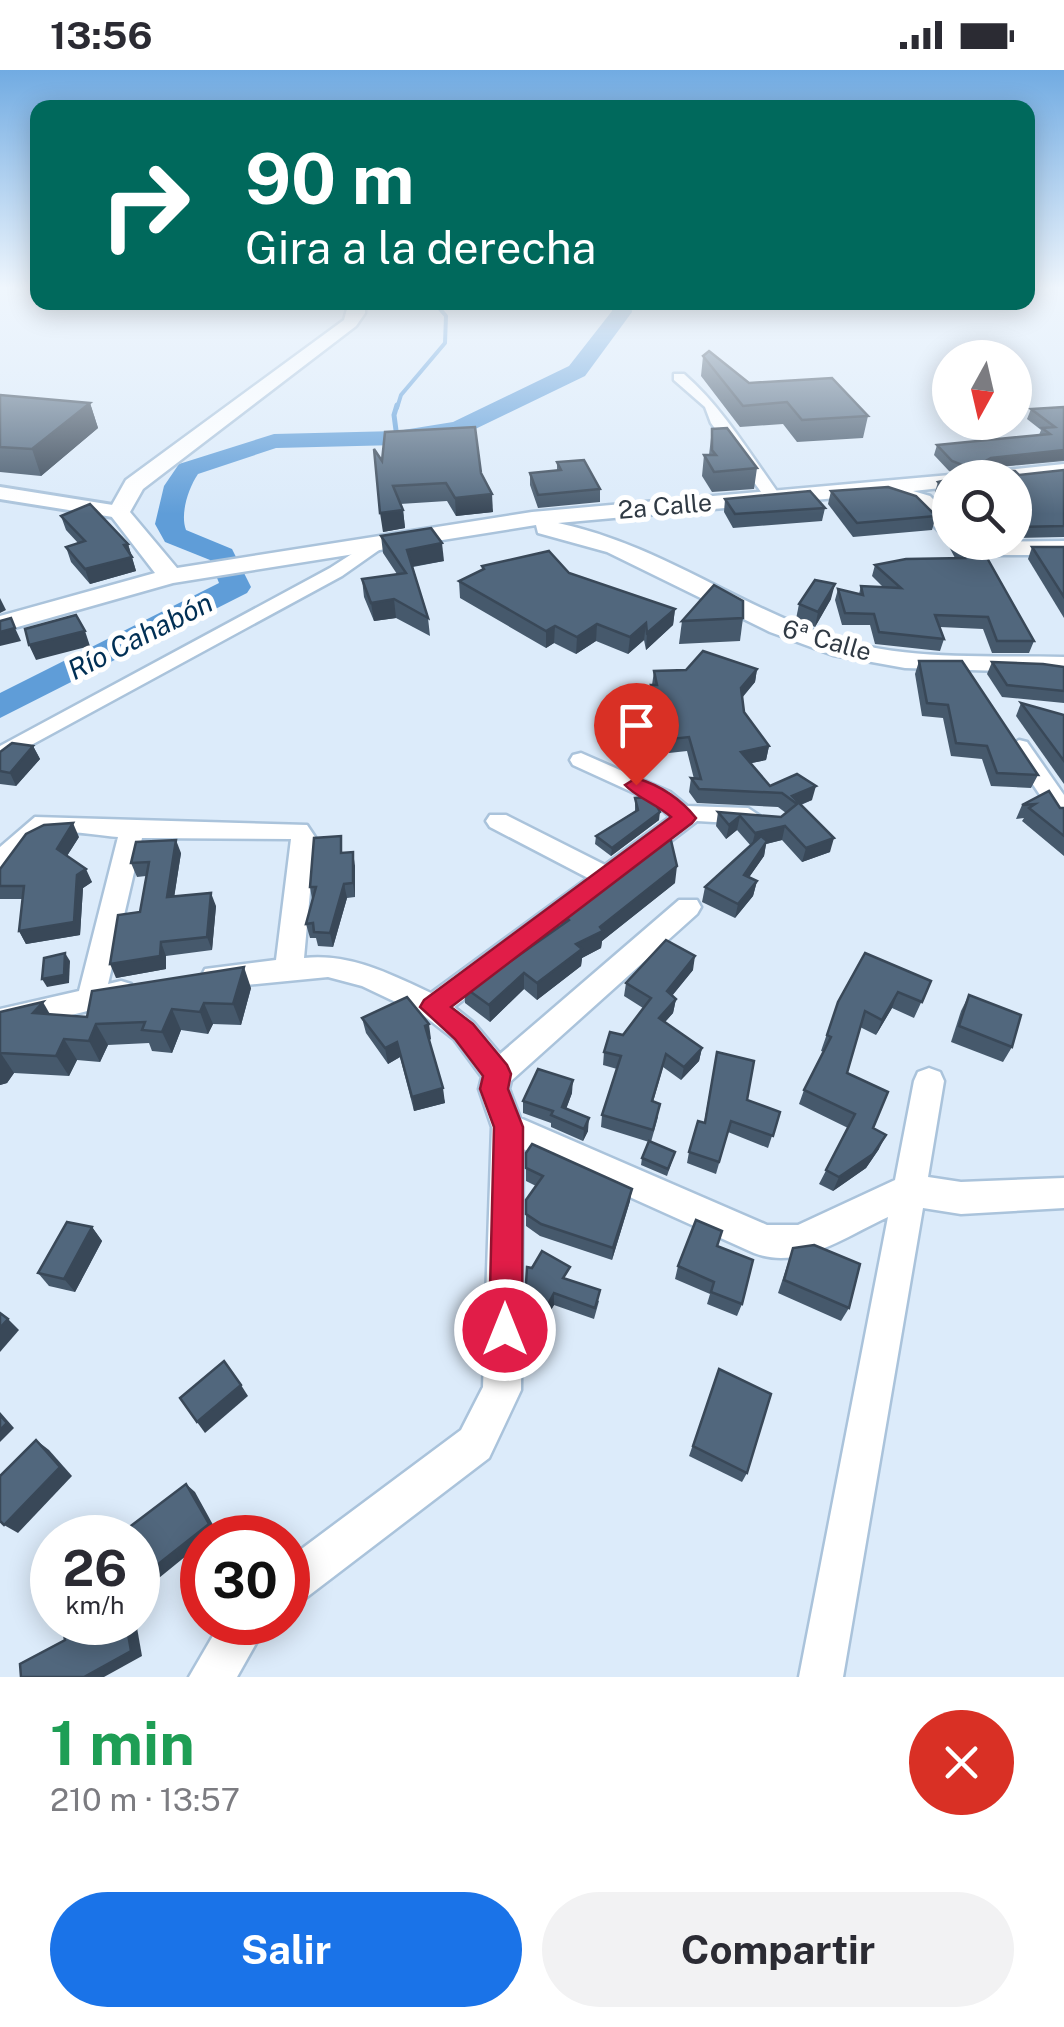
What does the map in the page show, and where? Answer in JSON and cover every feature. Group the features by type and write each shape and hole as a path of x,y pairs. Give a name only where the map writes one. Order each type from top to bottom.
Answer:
{"main road":[{"path":"182,574 138,542 119,512 134,485 294,364"},
{"path":"1032,473 1064,470"},
{"name":"2a Calle","path":"500,524 932,483"},
{"path":"878,488 922,501 932,511"},
{"path":"597,512 598,525 610,541"},
{"path":"0,624 182,574 500,524"},
{"name":"6ª Calle","path":"500,524 610,541 762,620 830,646 969,670 1064,665"},
{"path":"1032,548 1064,548"}],"street":[{"path":"679,377 711,406 718,423 774,497"},
{"path":"0,493 119,512"},
{"path":"0,755 336,572 381,543"},
{"path":"1005,726 1064,812"},
{"path":"582,760 662,798 685,818"},
{"path":"433,1007 685,818 705,812 767,818"},
{"path":"498,821 606,876"},
{"path":"0,863 20,839 43,823 132,830 302,834 289,970"},
{"path":"91,997 132,830"},
{"path":"310,1568 474,1444 502,1390 508,1127 494,1089 498,1074 589,994 634,948 688,907"},
{"path":"187,980 328,966 370,976 433,1007 464,1032 498,1074"},
{"path":"0,1021 91,997 148,987"},
{"path":"820,1677 929,1082"},
{"path":"508,1127 766,1241 782,1244 800,1241 909,1190 961,1198 1064,1192"},
{"path":"211,1677 233,1645"}],"building":[{"path":"709,364 725,364 749,383 832,378 868,416 802,420 787,402 743,406"},
{"path":"0,395 90,403 32,449 0,447"},
{"path":"1064,407 1064,450 987,460 951,460 937,445 1032,440 1032,436 1050,434 1042,428 1055,427 1032,409"},
{"path":"475,427 481,473 492,494 455,498 446,483 393,486 403,510 380,513 374,449 382,461 385,432"},
{"path":"727,428 757,468 714,472 704,455 716,455 712,450 712,429"},
{"path":"584,460 600,489 538,495 530,473 561,470 557,462"},
{"path":"1064,470 1064,526 1032,527 1032,474"},
{"path":"888,487 916,496 932,516 857,523 831,491"},
{"path":"810,491 825,508 735,514 725,499"},
{"path":"90,504 128,544 124,545 132,557 85,569 66,547 85,541 61,516"},
{"path":"431,528 442,543 407,550 428,618 394,599 371,603 362,579 406,573 381,536"},
{"path":"1032,547 1064,547 1064,597"},
{"path":"549,551 569,573 675,609 647,633 646,623 630,637 597,624 577,637 555,626 546,631 459,581 484,569 482,566"},
{"path":"906,559 988,560 1034,641 997,641 988,617 935,615 944,639 879,632 874,614 845,613 838,589 863,595 861,586 901,588 875,565"},
{"path":"815,580 835,584 818,612 799,604"},
{"path":"714,585 743,601 743,618 682,621"},
{"path":"76,615 85,631 29,645 25,629"},
{"path":"11,618 15,628 0,632 0,621"},
{"path":"703,651 757,669 741,688 744,712 769,746 741,752 770,786 797,774 816,786 792,796 834,838 806,848 785,826 755,833 740,816 729,825 718,812 781,817 797,804 782,793 699,789 691,778 701,779 689,737 671,739 651,685 657,685 654,671 686,670"},
{"path":"919,661 962,661 1038,775 997,773 987,746 956,743 948,705 927,703"},
{"path":"992,662 1064,667 1064,691 1007,685"},
{"path":"1021,703 1064,715 1064,761"},
{"path":"12,743 33,746 10,773 0,771 0,752"},
{"path":"1049,791 1064,808 1064,836 1029,808 1035,804 1022,805"},
{"path":"652,797 660,812 612,848 596,836 638,810 635,798"},
{"path":"73,823 57,849 86,869 77,875 74,922 19,931 24,886 0,886 0,869 26,834 44,825"},
{"path":"669,832 677,866 600,927 603,931 576,944 582,949 537,983 524,973 489,1005 464,987 491,966 498,970 569,920 562,912"},
{"path":"341,836 341,853 353,852 353,883 344,884 330,933 314,932 313,923 306,924 316,887 310,887 314,838"},
{"path":"761,836 767,841 744,875 757,881 738,904 705,887"},
{"path":"176,840 167,897 211,893 207,937 161,942 160,956 110,964 118,915 140,912 149,862 131,863 136,842"},
{"path":"666,940 695,956 667,991 676,999 659,1018 702,1048 684,1067 666,1054 652,1101 660,1104 653,1130 602,1115 621,1056 604,1052 610,1032 623,1035 651,998 626,983"},
{"path":"65,953 64,975 42,979 44,958"},
{"path":"865,953 931,981 922,1002 898,992 882,1020 865,1011 847,1073 888,1092 873,1128 886,1135 873,1154 839,1177 826,1170 855,1114 804,1090 831,1037 827,1035 838,1002"},
{"path":"244,967 233,1004 204,1003 200,1012 172,1009 162,1032 142,1030 145,1022 96,1024 89,1041 64,1039 56,1056 0,1053 0,1012 43,1002 33,1013 87,1017 92,991"},
{"path":"969,995 1021,1015 1012,1047 959,1026"},
{"path":"407,997 429,1024 425,1026 443,1088 412,1097 397,1042 385,1048 362,1018"},
{"path":"717,1052 754,1061 747,1100 780,1112 773,1136 731,1121 719,1162 689,1152 698,1121 705,1123"},
{"path":"538,1069 573,1080 562,1107 589,1118 584,1129 551,1115 553,1111 523,1101"},
{"path":"649,1141 675,1152 668,1169 642,1158"},
{"path":"532,1144 632,1189 613,1248 541,1224 526,1214 526,1200 543,1176 526,1168 526,1153"},
{"path":"696,1220 722,1231 717,1246 753,1260 742,1304 711,1292 714,1282 678,1266"},
{"path":"67,1222 92,1227 64,1279 38,1273"},
{"path":"814,1245 860,1264 849,1308 784,1280 793,1248"},
{"path":"542,1251 570,1267 563,1278 600,1290 595,1308 554,1293 544,1312 525,1300 527,1267 532,1268"},
{"path":"224,1361 241,1385 197,1422 180,1398"},
{"path":"719,1369 771,1394 747,1473 693,1446"},
{"path":"36,1440 60,1467 4,1525 0,1521 0,1476"},
{"path":"186,1484 204,1515 180,1515 180,1547 160,1563 160,1515 145,1515"},
{"path":"56,1645 130,1645 131,1651 84,1677 21,1677 20,1664"}],"waterway":[{"path":"397,408 401,395 427,364"},
{"name":"Río Cahabón","path":"0,707 236,587 222,555 175,536 169,524 177,486 188,469 274,441 397,438 459,428 577,371 582,364"},
{"path":"397,405 397,438"}],"route":[{"path":"505,1330 508,1127 494,1089 498,1074 464,1032 433,1007 685,818 678,808 636,785"}]}
